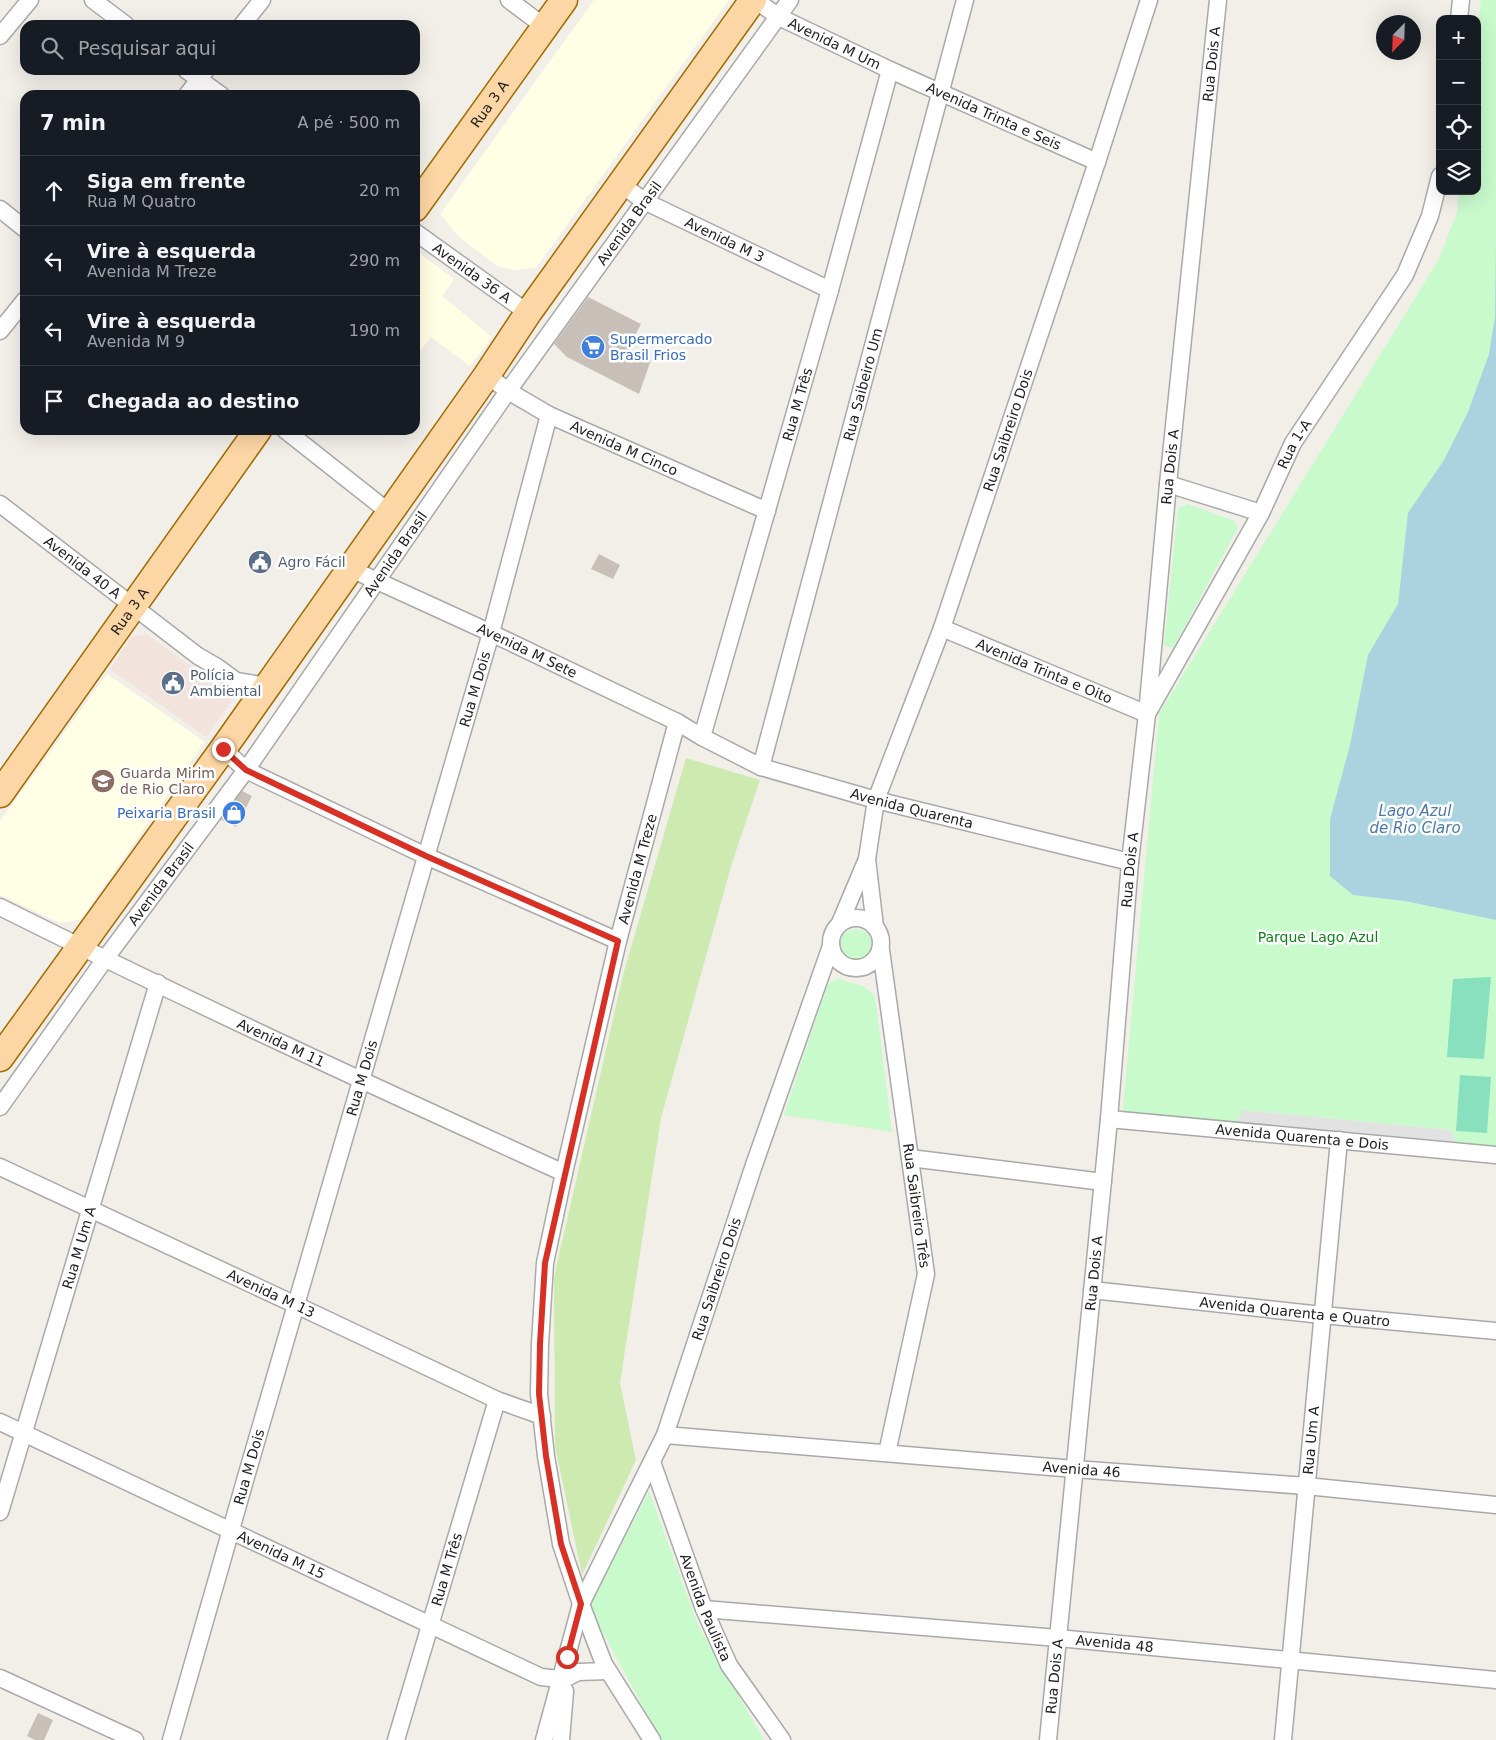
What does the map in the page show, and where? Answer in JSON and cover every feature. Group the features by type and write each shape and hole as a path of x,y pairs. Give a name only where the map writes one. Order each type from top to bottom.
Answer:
{"main road":[{"name":"Rua 3 A","path":"420,201 564,0"},
{"name":"Avenida Brasil","path":"0,1058 351,569 487,375 528,313 754,0"},
{"name":"Rua 3 A","path":"0,794 254,435"}],"street":[{"path":"0,36 30,0"},
{"path":"93,0 119,20"},
{"path":"246,20 262,0"},
{"path":"509,0 545,26"},
{"name":"Avenida M Um","path":"754,0 779,17 890,70"},
{"name":"Avenida Brasil","path":"0,1107 105,959 246,770 508,391 790,0"},
{"name":"Rua Saibeiro Um","path":"760,767 965,0"},
{"name":"Rua Saibreiro Dois","path":"840,924 867,859 876,800 942,628 1098,162 1149,0"},
{"name":"Rua Dois A","path":"1048,1740 1109,1119 1130,862 1147,714 1168,484 1218,0"},
{"path":"1459,15 1461,0"},
{"name":"Avenida Trinta e Seis","path":"890,70 1098,162"},
{"name":"Rua M Três","path":"702,737 830,290 890,70"},
{"path":"189,90 196,75"},
{"path":"199,75 216,90"},
{"name":"Avenida M 3","path":"621,184 644,201 830,290"},
{"name":"Rua 1-A","path":"1147,714 1261,513 1293,443 1405,275 1430,216 1436,192"},
{"path":"0,209 20,224"},
{"name":"Avenida 36 A","path":"420,236 528,313"},
{"path":"0,332 20,306"},
{"name":"Avenida M Cinco","path":"487,375 508,391 549,415 767,512"},
{"name":"Rua M Dois","path":"172,1740 296,1304 491,633 549,415"},
{"path":"291,435 390,513"},
{"path":"1168,484 1261,513"},
{"name":"Avenida 40 A","path":"0,504 198,656 217,666 236,681 267,686"},
{"name":"Avenida M Sete","path":"351,569 678,722 702,737"},
{"name":"Avenida Trinta e Oito","path":"942,628 1147,714"},
{"name":"Avenida M Treze","path":"652,1740 604,1664 561,1544 546,1456 539,1394 540,1344 545,1263 564,1173 618,941 678,722"},
{"name":"Avenida Quarenta","path":"702,737 760,767 876,800 1130,862"},
{"path":"223,749 246,770 426,856 618,941"},
{"name":"Rua Saibreiro Dois","path":"867,859 875,927"},
{"name":"Avenida M 11","path":"0,908 362,1082 564,1173"},
{"path":"855,918 869,922 875,927 880,934 882,942 879,955 871,964 863,968 854,968 838,961 831,946 832,937 840,924 855,918"},
{"name":"Rua Saibreiro Dois","path":"563,1679 581,1604 665,1435 758,1156 831,946"},
{"name":"Rua Saibreiro Três","path":"881,950 926,1274 887,1453"},
{"name":"Rua Saibreiro Três","path":"871,964 886,984"},
{"name":"Rua M Um A","path":"0,1512 158,983"},
{"name":"Avenida Quarenta e Dois","path":"1109,1119 1496,1155"},
{"name":"Rua Um A","path":"1283,1740 1339,1140"},
{"path":"910,1158 1103,1182"},
{"name":"Avenida M 13","path":"0,1167 296,1304 497,1400 542,1416"},
{"name":"Avenida Quarenta e Quatro","path":"1092,1290 1322,1315 1496,1331"},
{"name":"Rua M Três","path":"396,1740 497,1400"},
{"name":"Avenida M 15","path":"0,1422 541,1677 563,1679"},
{"name":"Avenida 46","path":"665,1435 1306,1486 1496,1505"},
{"name":"Avenida Paulista","path":"652,1462 704,1609 729,1665 782,1740"},
{"name":"Avenida 48","path":"704,1609 1058,1638 1496,1680"},
{"path":"544,1740 563,1679 578,1672 608,1671"},
{"path":"0,1678 135,1740"},
{"path":"561,1740 563,1679"}],"shaded area":[{"path":"594,0 729,0 536,268 516,270 497,266 458,236 440,214"},
{"path":"420,254 454,279 442,296 492,337 470,366 431,337 420,351"},
{"name":"Polícia Ambiental","path":"146,634 235,697 206,737 110,669 131,637"},
{"name":"Guarda Mirim de Rio Claro","path":"107,674 205,742 80,920 60,923 0,895 0,821"},
{"path":"1242,1110 1450,1130 1458,1146 1236,1124"}],"green space":[{"name":"Parque Lago Azul","path":"1481,0 1496,0 1496,1149 1458,1146 1450,1130 1243,1110 1236,1124 1124,1115 1123,1109 1159,714 1439,259 1457,212 1459,195 1481,195 1481,15 1479,15"},
{"path":"1188,504 1235,521 1238,528 1173,648 1164,645 1178,508"},
{"path":"686,758 760,780 732,863 661,1118 620,1383 636,1460 582,1575 555,1446 554,1277 623,975"},
{"path":"856,929 862,930 867,934 871,939 871,951 867,956 862,960 856,961 850,960 845,956 841,951 840,945 841,939 845,934 850,930"},
{"path":"1491,977 1484,1059 1447,1057 1453,979"},
{"path":"839,979 863,986 875,996 892,1132 784,1115 827,986 832,981"},
{"path":"1460,1075 1491,1077 1487,1133 1456,1131"},
{"path":"649,1491 698,1625 764,1740 661,1740 589,1607"}],"water":[{"name":"Lago Azul de Rio Claro","path":"1496,243 1496,920 1405,901 1353,895 1330,876 1330,819 1350,745 1368,655 1398,604 1408,513 1444,460 1468,412 1489,354 1495,317"}],"building":[{"name":"Supermercado Brasil Frios","path":"588,297 641,324 628,349 651,360 639,394 567,357 554,344"},
{"path":"599,554 620,565 613,579 591,569"},
{"name":"Peixaria Brasil","path":"242,791 252,796 236,827 220,819 227,807"},
{"path":"38,1713 53,1720 44,1740 35,1740 27,1736"}],"place":[{"name":"Supermercado Brasil Frios","path":"593,347"},
{"name":"Agro Fácil","path":"260,562"},
{"name":"Polícia Ambiental","path":"173,683"},
{"name":"Guarda Mirim de Rio Claro","path":"103,781"},
{"name":"Peixaria Brasil","path":"234,813"}],"route":[{"path":"223,749 246,770 426,856 618,941 545,1263 539,1394 546,1456 561,1544 581,1604 567,1657"}]}
